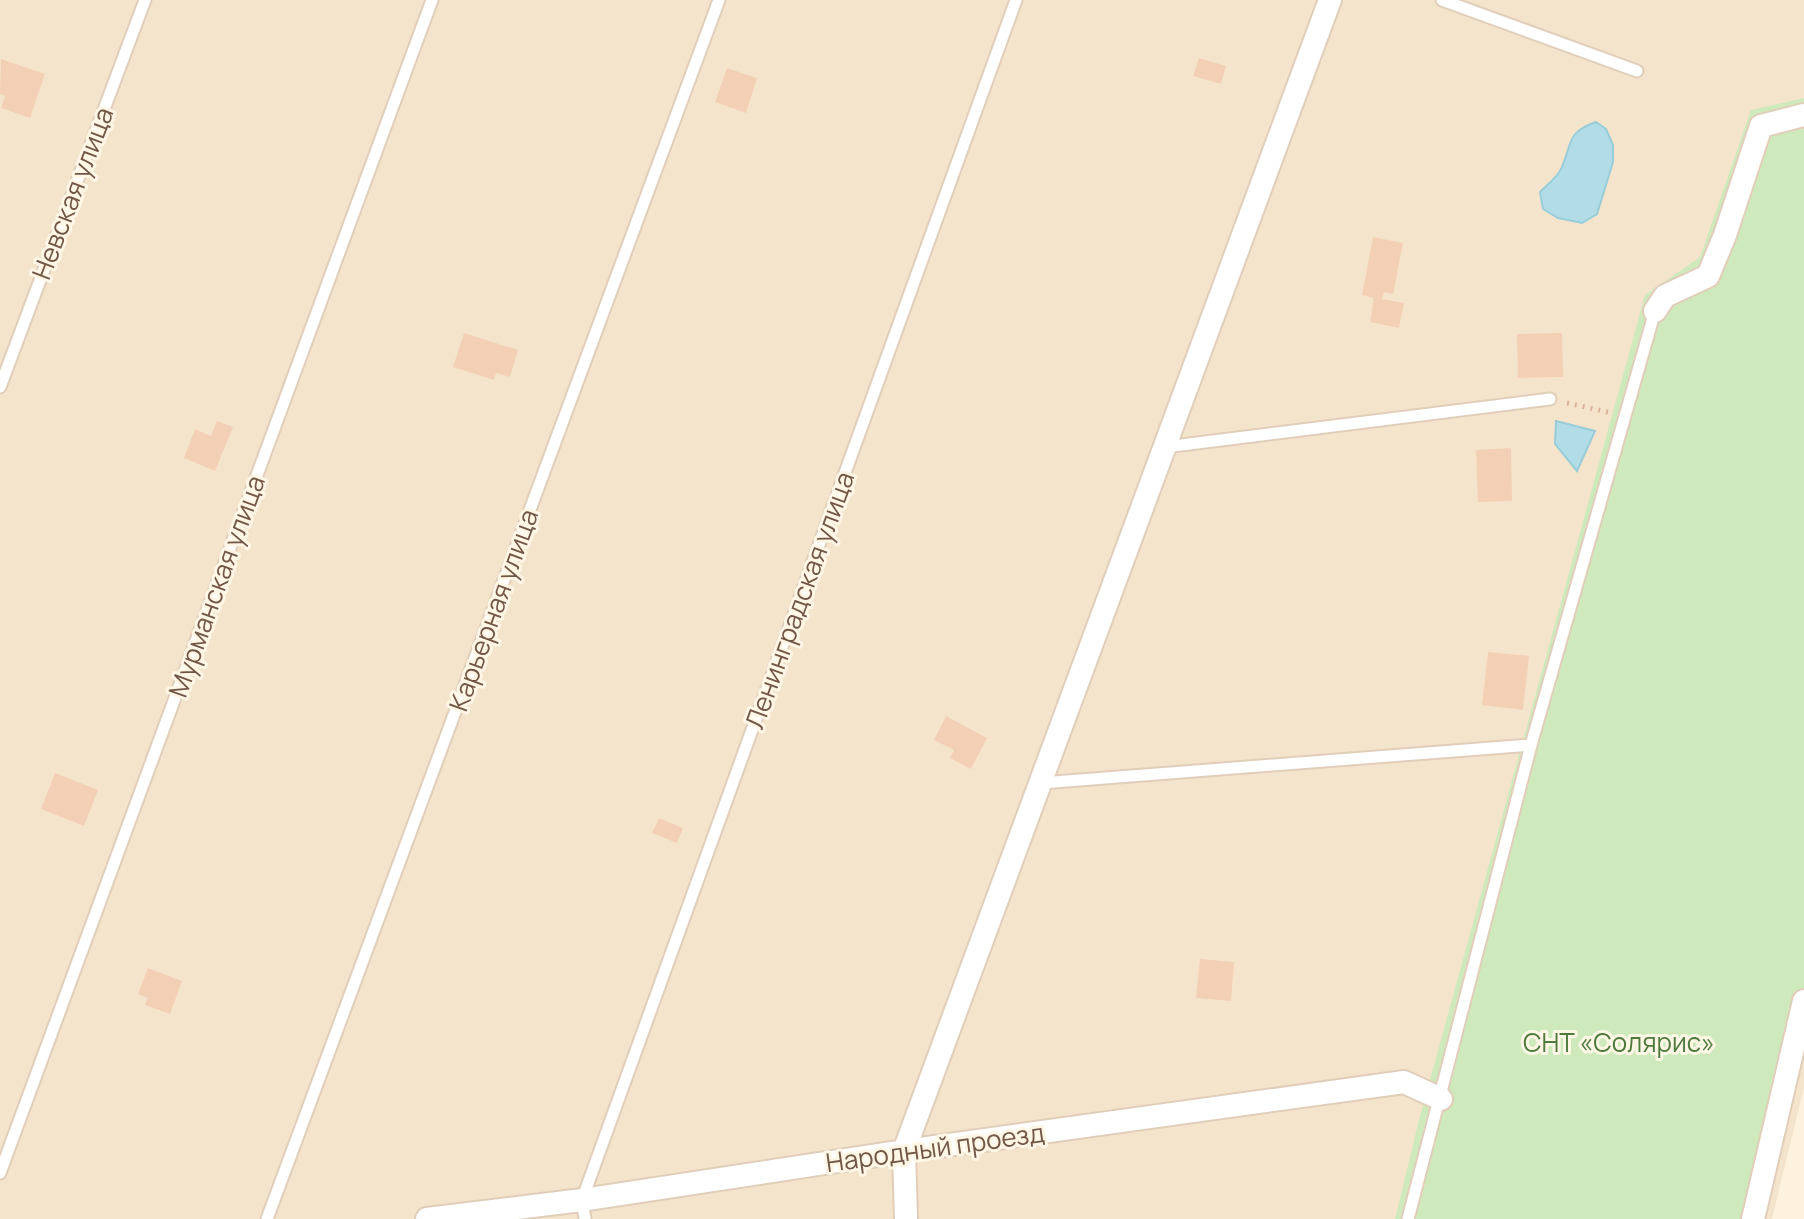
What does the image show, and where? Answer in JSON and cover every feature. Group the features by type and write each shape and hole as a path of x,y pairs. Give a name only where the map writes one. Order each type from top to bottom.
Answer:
{"street":[{"path":"906,1219 904,1151 1330,0"},
{"path":"1655,311 1665,296 1708,276 1761,126 1804,115"},
{"path":"1753,1219 1804,1001"},
{"name":"Народный проезд","path":"427,1219 584,1210 904,1151 1404,1082 1441,1099"}],"lane":[{"name":"Невская улица","path":"0,387 145,0"},
{"name":"Мурманская улица","path":"0,1173 432,0"},
{"name":"Карьерная улица","path":"267,1219 719,0"},
{"name":"Ленинградская улица","path":"584,1210 1016,0"},
{"path":"1442,0 1637,71"},
{"path":"1408,1219 1531,745 1655,311"},
{"path":"1165,447 1550,399"},
{"path":"1041,783 1531,745"}],"path":[{"path":"1550,399 1625,417"}],"shaded area":[{"path":"0,0 1804,0 1804,1087 1772,1219 0,1219"}],"green space":[{"name":"СНТ «Солярис»","path":"1804,98 1804,1014 1755,1219 1395,1219 1419,1120 1645,295 1700,257 1751,110"}],"water":[{"path":"1596,122 1606,129 1613,145 1613,162 1597,214 1582,223 1558,218 1543,209 1540,192 1560,171 1575,134"},
{"path":"1556,421 1595,431 1577,471 1555,444"}],"building":[{"path":"1199,58 1226,66 1221,84 1193,76"},
{"path":"1,59 45,74 30,118 1,108 5,96 0,94"},
{"path":"727,68 757,78 746,113 715,102"},
{"path":"1373,237 1403,243 1393,294 1384,292 1382,299 1404,303 1399,328 1370,322 1374,298 1362,295"},
{"path":"464,333 518,350 510,377 496,373 494,380 453,367"},
{"path":"1562,333 1563,377 1518,378 1517,334"},
{"path":"217,421 233,427 215,471 184,458 195,429 211,436"},
{"path":"1511,448 1512,501 1478,502 1476,450"},
{"path":"1488,652 1529,656 1523,710 1482,705"},
{"path":"946,716 987,738 971,769 950,758 954,750 934,740"},
{"path":"55,773 98,790 84,826 41,809"},
{"path":"659,818 683,828 677,843 652,833"},
{"path":"1200,959 1234,962 1231,1001 1196,998"},
{"path":"148,968 182,981 170,1014 145,1005 148,998 138,994"}]}
